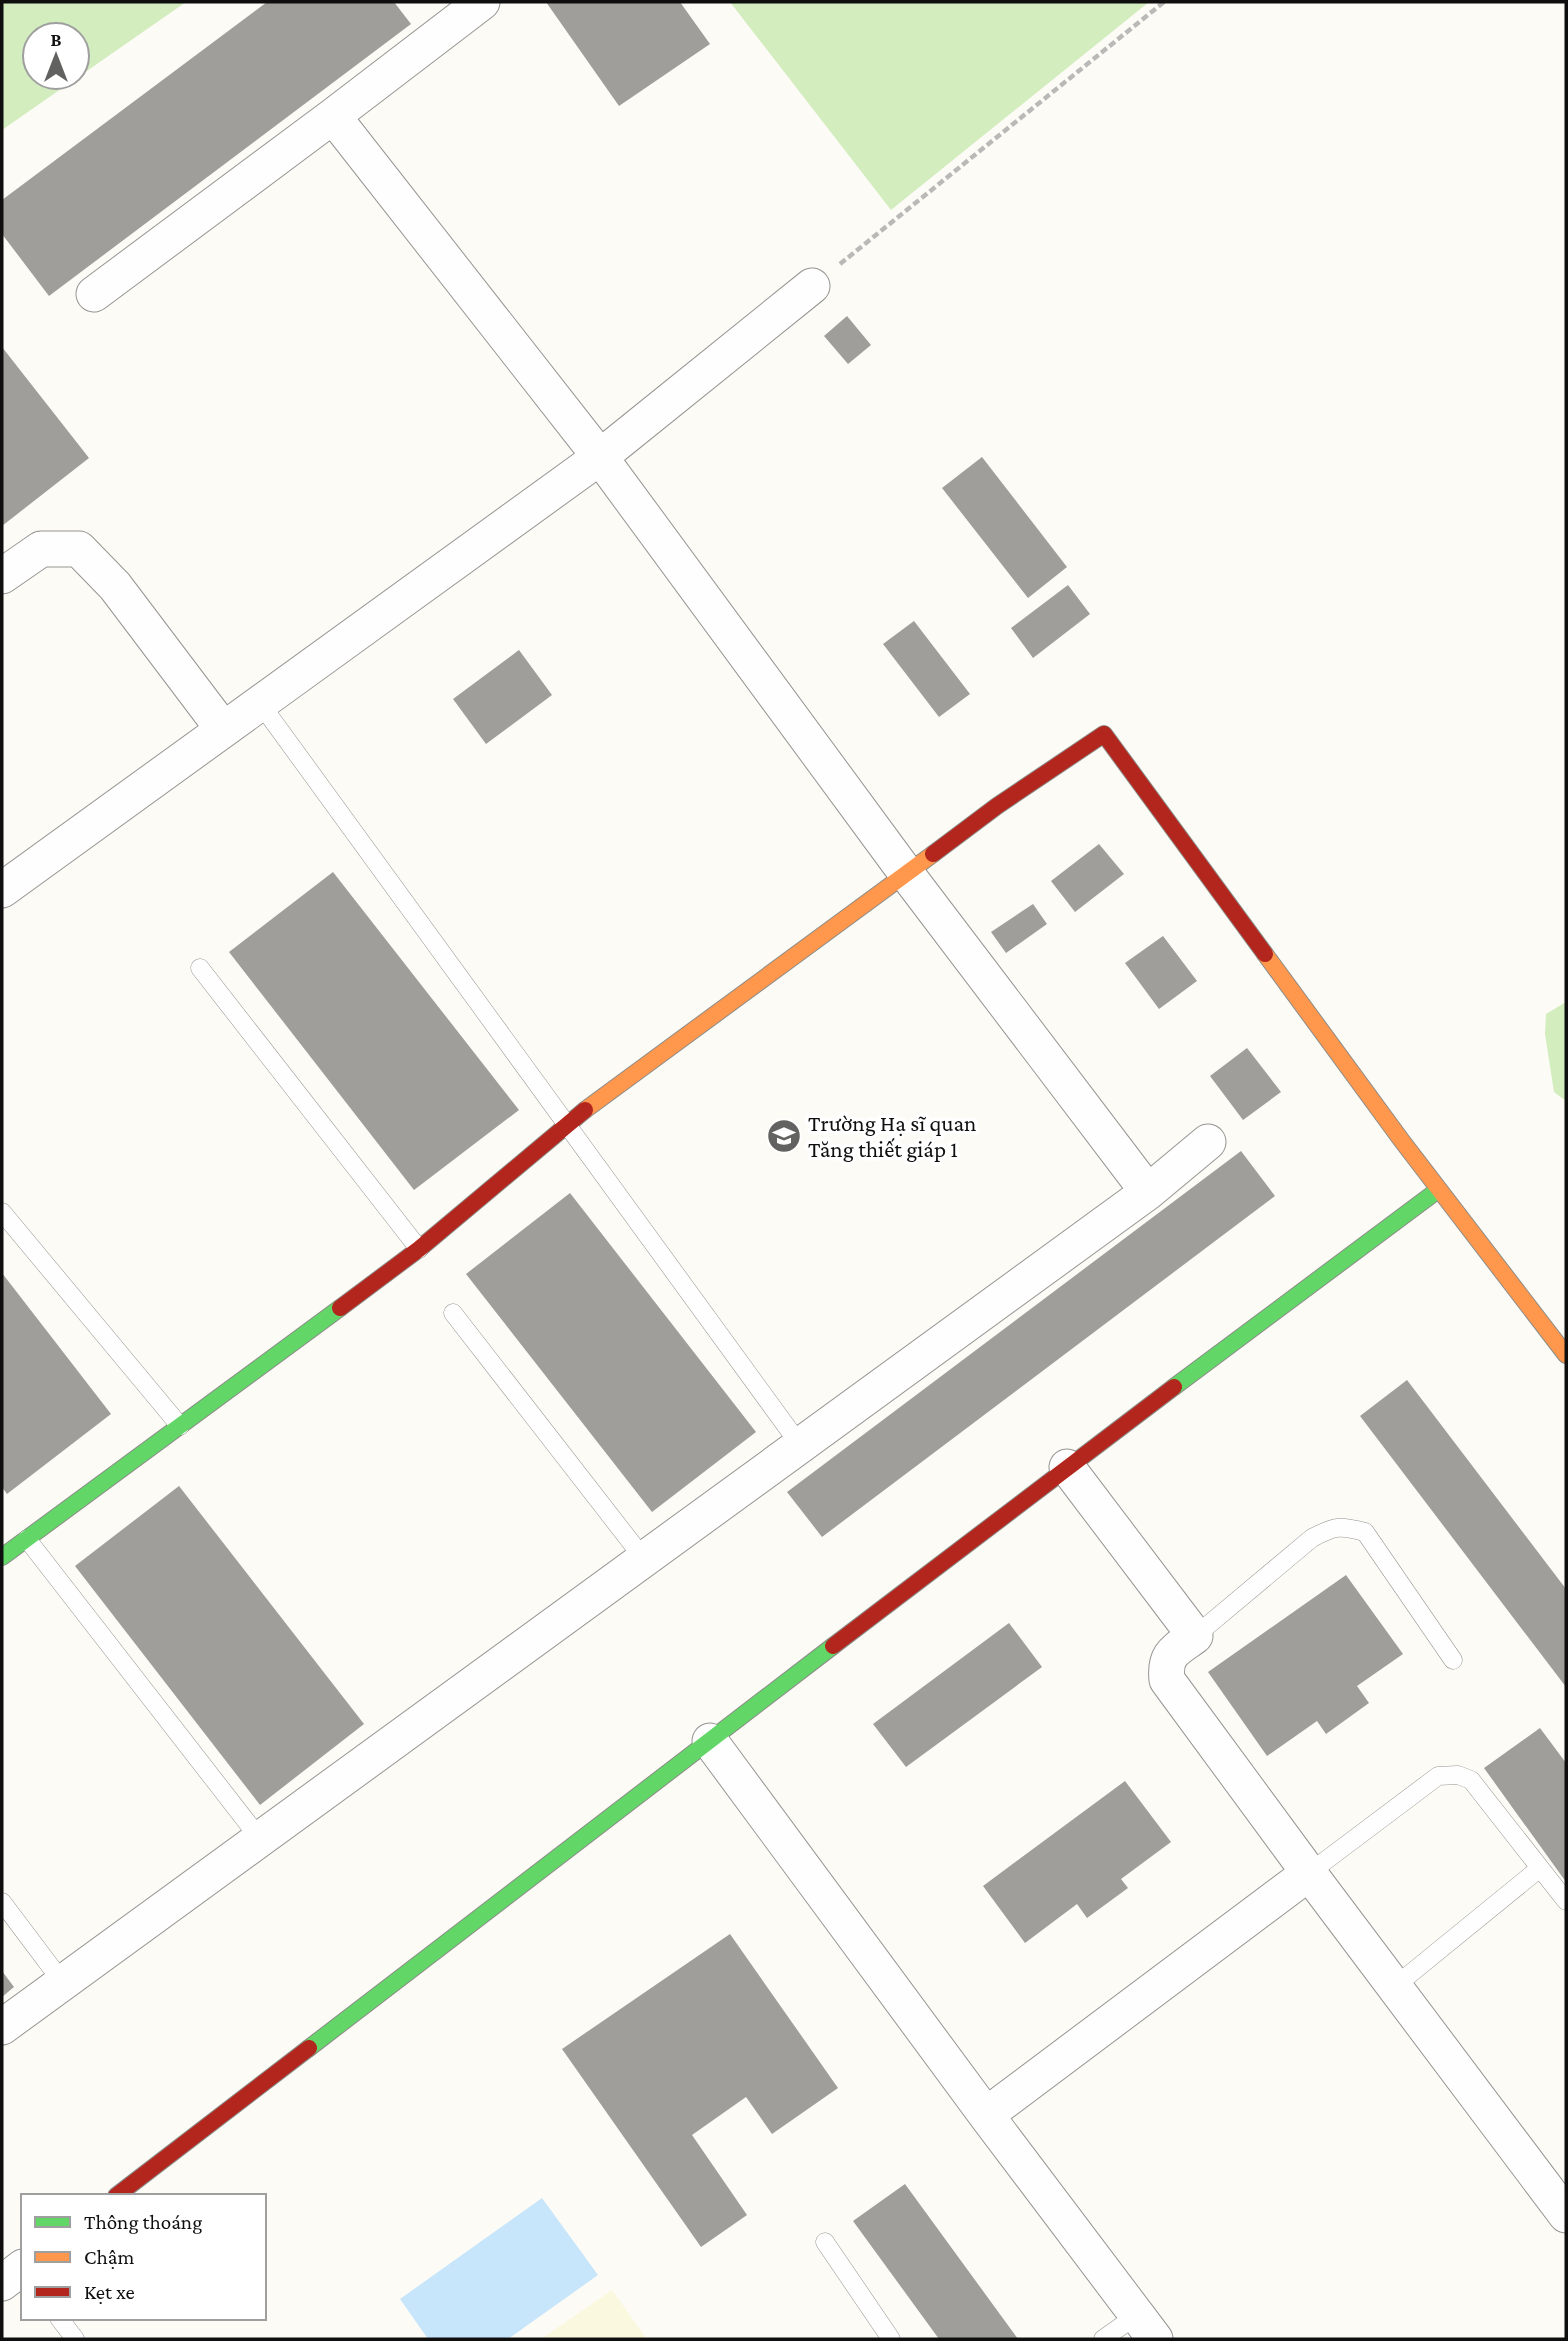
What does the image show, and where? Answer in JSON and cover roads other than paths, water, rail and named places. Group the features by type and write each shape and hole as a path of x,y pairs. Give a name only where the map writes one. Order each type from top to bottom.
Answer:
{"street":[{"path":"94,294 482,2"},
{"path":"333,116 600,457 906,873 1148,1192"},
{"path":"2,890 600,457 812,286"},
{"path":"2,576 41,549 79,549 115,586 223,729"},
{"path":"3,1555 419,1248 568,1123 998,806 1104,734 1438,1190 1566,1355"},
{"path":"2,2028 1148,1192 1208,1142"},
{"path":"119,2194 1067,1467 1438,1190"},
{"path":"1067,1467 1195,1636 1170,1655 1166,1667 1167,1680 1566,2215"},
{"path":"710,1741 1146,2327"},
{"path":"986,2115 1309,1873"}],"lane":[{"path":"260,703 800,1445"},
{"path":"200,968 419,1248"},
{"path":"2,1212 180,1426"},
{"path":"453,1313 644,1559"},
{"path":"1195,1636 1312,1538 1332,1527 1343,1526 1365,1532 1453,1660"},
{"path":"27,1539 260,1839"},
{"path":"1309,1873 1438,1776 1458,1775 1471,1780 1566,1902"},
{"path":"1394,1987 1540,1868"},
{"path":"2,1902 63,1983"},
{"path":"825,2242 891,2339"},
{"path":"61,2320 75,2339"},
{"path":"1104,2339 1146,2327"}],"water":[{"path":"542,2198 598,2275 508,2339 428,2339 400,2299"}],"place":[{"name":"Trường Hạ sĩ quan Tăng thiết giáp 1","path":"784,1136"}]}
